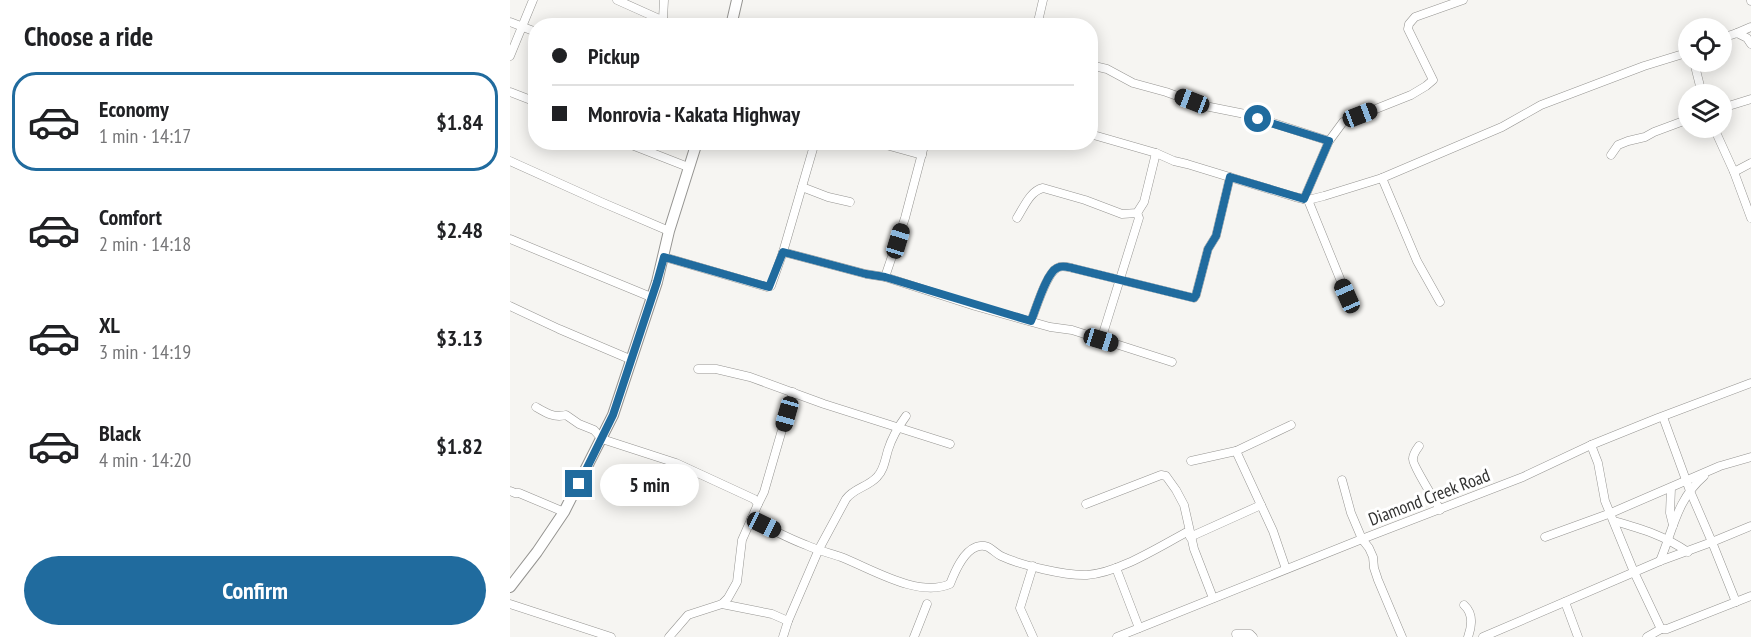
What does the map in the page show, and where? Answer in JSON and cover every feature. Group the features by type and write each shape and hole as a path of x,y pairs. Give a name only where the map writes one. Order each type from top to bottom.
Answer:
{"highway":[{"path":"732,18 737,0"},
{"path":"510,587 564,512 613,415 657,282 669,231 694,150"}],"street":[{"path":"510,56 533,0"},
{"path":"617,0 661,18"},
{"path":"663,18 664,0"},
{"path":"1039,18 1043,0"},
{"path":"1347,296 1306,199 1329,141 1343,122 1411,94 1433,80 1408,29 1409,24 1415,17 1463,0"},
{"path":"510,22 528,29"},
{"path":"1732,35 1751,27"},
{"path":"1737,33 1748,38 1751,44"},
{"path":"1098,136 1306,199 1382,178 1502,127 1541,105 1644,66 1678,56"},
{"path":"1098,67 1107,69 1133,83 1205,106 1245,114 1329,141"},
{"path":"510,92 528,99"},
{"path":"1732,105 1751,99"},
{"path":"1611,155 1618,145 1678,123"},
{"path":"1719,138 1751,218"},
{"path":"644,150 688,167"},
{"path":"664,257 769,287 783,252 813,150"},
{"path":"904,150 922,155"},
{"path":"885,277 905,218 923,150"},
{"path":"1137,213 1144,202 1155,153"},
{"path":"510,161 669,231"},
{"path":"1734,172 1751,163"},
{"path":"1031,321 1049,277 1056,268 1061,266 1194,298 1208,249 1216,236 1230,177"},
{"path":"1382,178 1417,261 1440,302"},
{"path":"802,187 850,202"},
{"path":"1017,218 1033,194 1043,188 1122,214 1137,213"},
{"path":"1101,340 1139,218 1137,213"},
{"path":"510,239 651,297"},
{"path":"783,252 885,277 1050,327 1072,330 1172,362"},
{"path":"510,306 632,360"},
{"path":"698,369 734,372 824,404 950,444"},
{"name":"Diamond Creek Road","path":"1117,637 1523,477 1591,445 1751,383"},
{"path":"669,637 688,615 722,604 737,582 742,540 764,492 793,392"},
{"path":"536,407 552,416 566,416 594,430 602,439 676,463 753,499 758,504"},
{"path":"783,637 819,549 846,499 851,492 876,479 882,471 897,428 906,416"},
{"path":"1663,417 1690,491 1736,602"},
{"path":"1191,460 1236,451 1291,425"},
{"path":"1591,445 1612,517 1634,572 1661,629"},
{"path":"1419,446 1414,452 1413,464 1423,477 1440,510"},
{"path":"1236,451 1261,505 1286,569"},
{"path":"1545,537 1612,517 1720,466 1751,457"},
{"path":"1660,561 1679,508 1690,491 1705,476 1720,466"},
{"path":"1086,504 1166,476 1184,505 1190,534 1213,598"},
{"path":"1342,480 1351,513 1373,557 1378,580 1402,637"},
{"path":"1671,488 1670,513 1673,525"},
{"path":"510,491 564,512"},
{"path":"752,519 807,545 882,575 912,585 940,589 950,584 956,568 976,547 986,546 994,549 999,555 1034,566 1087,575 1116,568 1261,505"},
{"path":"1612,517 1669,539 1688,552"},
{"path":"1488,636 1660,561 1751,526"},
{"path":"1033,637 1020,608 1034,566"},
{"path":"1116,568 1139,628"},
{"path":"1647,637 1661,629 1667,629 1751,596"},
{"path":"1565,602 1578,637"},
{"path":"510,604 611,637"},
{"path":"722,604 772,614 788,621"},
{"path":"914,637 927,604"},
{"path":"1464,605 1470,612 1472,622 1468,637"},
{"path":"1236,634 1250,634 1253,637"}],"route":[{"path":"579,484 613,415 664,257 769,287 783,252 885,277 1031,321 1049,277 1056,268 1061,266 1194,298 1208,249 1216,236 1230,177 1304,199 1329,141 1258,119"}]}
